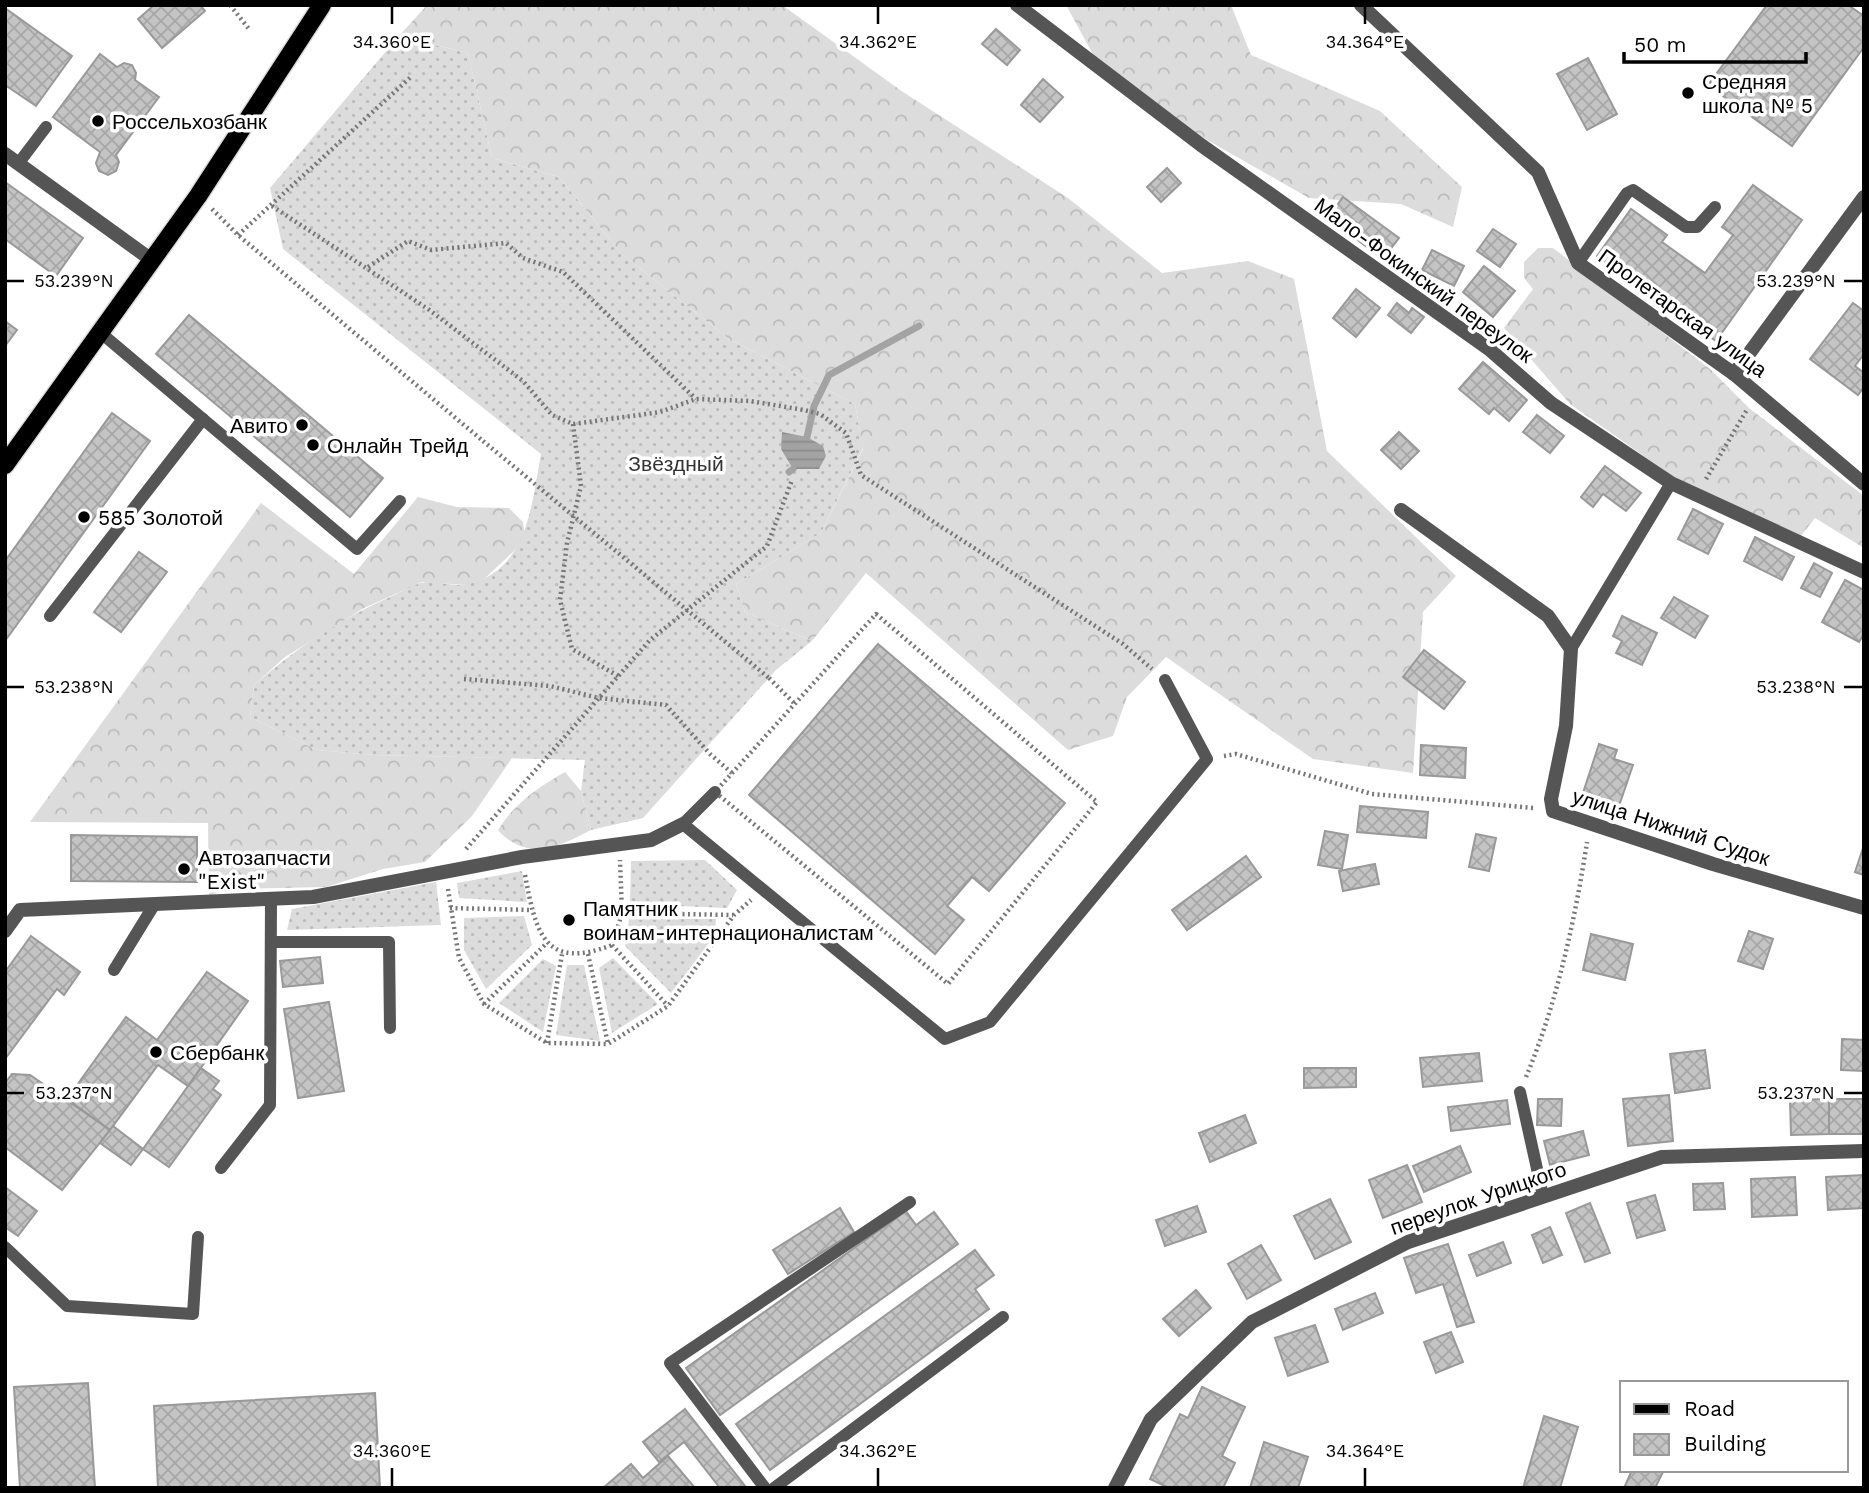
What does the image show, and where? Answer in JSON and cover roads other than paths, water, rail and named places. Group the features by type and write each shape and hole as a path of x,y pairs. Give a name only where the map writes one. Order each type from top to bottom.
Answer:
{"main road":[{"path":"5,465 198,196 321,5"}],"street":[{"name":"Мало-Фокинский переулок","path":"1017,5 1201,145 1489,349 1551,403 1671,483 1864,572"},
{"name":"Пролетарская улица","path":"1361,5 1538,172 1578,263 1734,374 1864,484"},
{"path":"5,154 153,261"},
{"path":"1734,374 1862,203"},
{"path":"1401,510 1548,616 1571,649"},
{"name":"улица Нижний Судок","path":"1571,649 1566,726 1551,799 1553,811 1713,864 1864,908"},
{"path":"5,931 20,910 313,897 522,857 651,840 683,824"},
{"name":"переулок Урицкого","path":"1115,1488 1152,1419 1252,1322 1408,1242 1662,1157 1864,1151"}],"lane":[{"path":"18,164 46,127"},
{"path":"1578,263 1627,193 1633,190 1686,227 1697,227 1715,207"},
{"path":"101,333 358,549 400,501"},
{"path":"50,616 203,419"},
{"path":"1571,649 1671,483"},
{"path":"715,792 683,824 945,1039 990,1022 1207,759 1165,680"},
{"path":"221,1168 270,1105 271,900"},
{"path":"114,970 154,905"},
{"path":"271,942 389,942 390,1028"},
{"path":"1520,1092 1543,1196"},
{"path":"765,1488 670,1363 910,1202"},
{"path":"5,1247 67,1306 193,1314 198,1237"},
{"path":"774,1488 1003,1317"}],"waterway":[{"path":"807,437 814,406 829,375 919,326"},
{"path":"789,472 793,469"}],"place":[{"name":"Средняя школа № 5","path":"1688,93"},
{"name":"Россельхозбанк","path":"98,121"},
{"name":"Авито","path":"302,425"},
{"name":"Онлайн Трейд","path":"313,445"},
{"name":"585 Золотой","path":"84,517"},
{"name":"Автозапчасти \"Exist\"","path":"184,869"},
{"name":"Памятник воинам-интернационалистам","path":"569,920"},
{"name":"Сбербанк","path":"156,1052"}],"park label":[{"name":"Звёздный","path":"676,463"}]}
